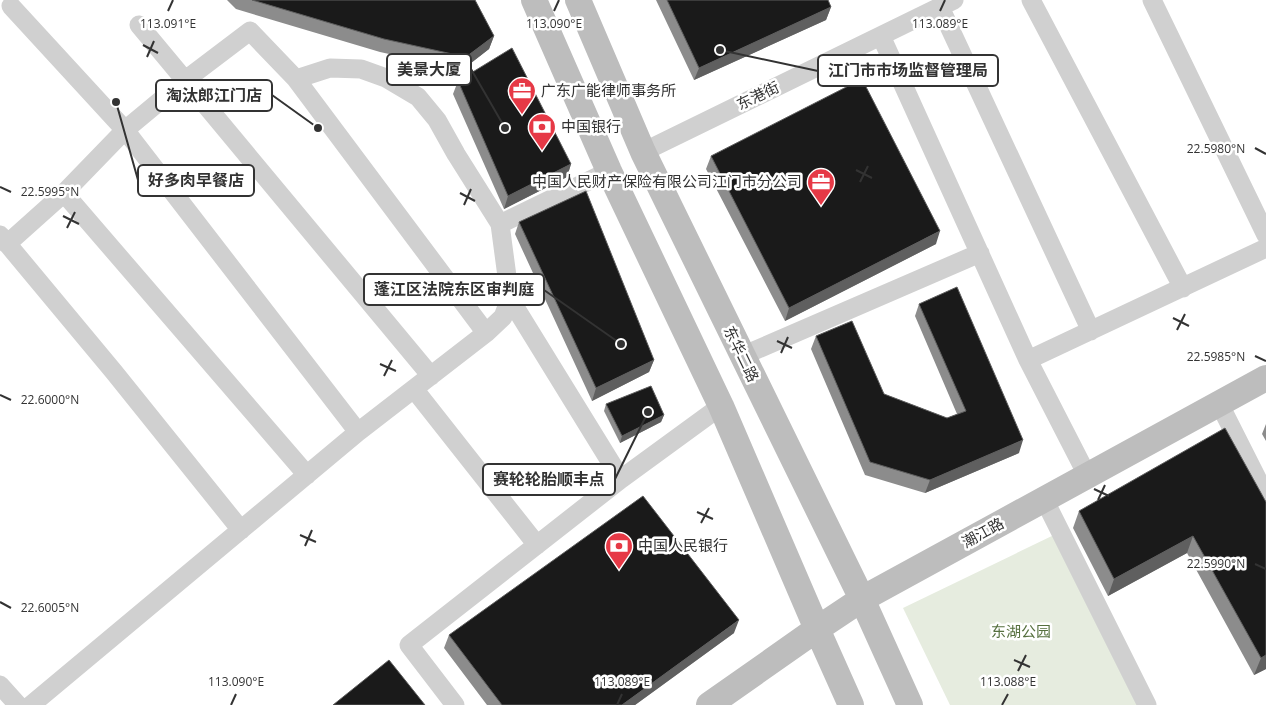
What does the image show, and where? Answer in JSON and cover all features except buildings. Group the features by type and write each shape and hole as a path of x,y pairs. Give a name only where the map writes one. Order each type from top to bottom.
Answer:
{"main road":[{"path":"534,0 609,171 722,406 816,629 852,705"},
{"name":"东华二路","path":"578,0 643,152 862,599 910,705"},
{"name":"潮江路","path":"709,705 816,629 862,599 1266,378"}],"street":[{"path":"1031,0 1183,288"},
{"path":"1152,0 1266,235"},
{"path":"947,4 1090,331"},
{"name":"东港街","path":"643,152 947,4"},
{"path":"9,7 125,130 358,432"},
{"path":"138,25 431,376"},
{"path":"241,530 114,372 4,240 64,194 125,130 184,80 250,31 296,79 486,333"},
{"path":"881,36 1028,360 1087,476"},
{"path":"296,79 330,68 361,69 386,78 418,98 437,120 500,224 510,299 621,480"},
{"path":"500,224 609,171"},
{"path":"64,194 307,475"},
{"path":"1028,360 1266,248"},
{"path":"742,356 980,253"},
{"path":"31,705 358,432 486,333 503,317 510,299"},
{"path":"414,389 537,545"},
{"path":"1219,403 1266,496"},
{"path":"455,705 409,645 621,480 722,406"},
{"path":"1044,499 1148,705"},
{"path":"0,686 18,705"}],"green space":[{"name":"东湖公园","path":"1056,534 1138,705 950,705 903,608"}],"place":[{"name":"江门市市场监督管理局","path":"720,50"},
{"name":"好多肉早餐店","path":"116,102"},
{"name":"广东广能律师事务所","path":"522,115"},
{"name":"淘汰郎江门店","path":"318,128"},
{"name":"美景大厦","path":"505,128"},
{"name":"中国银行","path":"542,151"},
{"name":"中国人民财产保险有限公司江门市分公司","path":"821,206"},
{"name":"蓬江区法院东区审判庭","path":"621,344"},
{"name":"赛轮轮胎顺丰点","path":"648,412"},
{"name":"中国人民银行","path":"619,570"}]}
